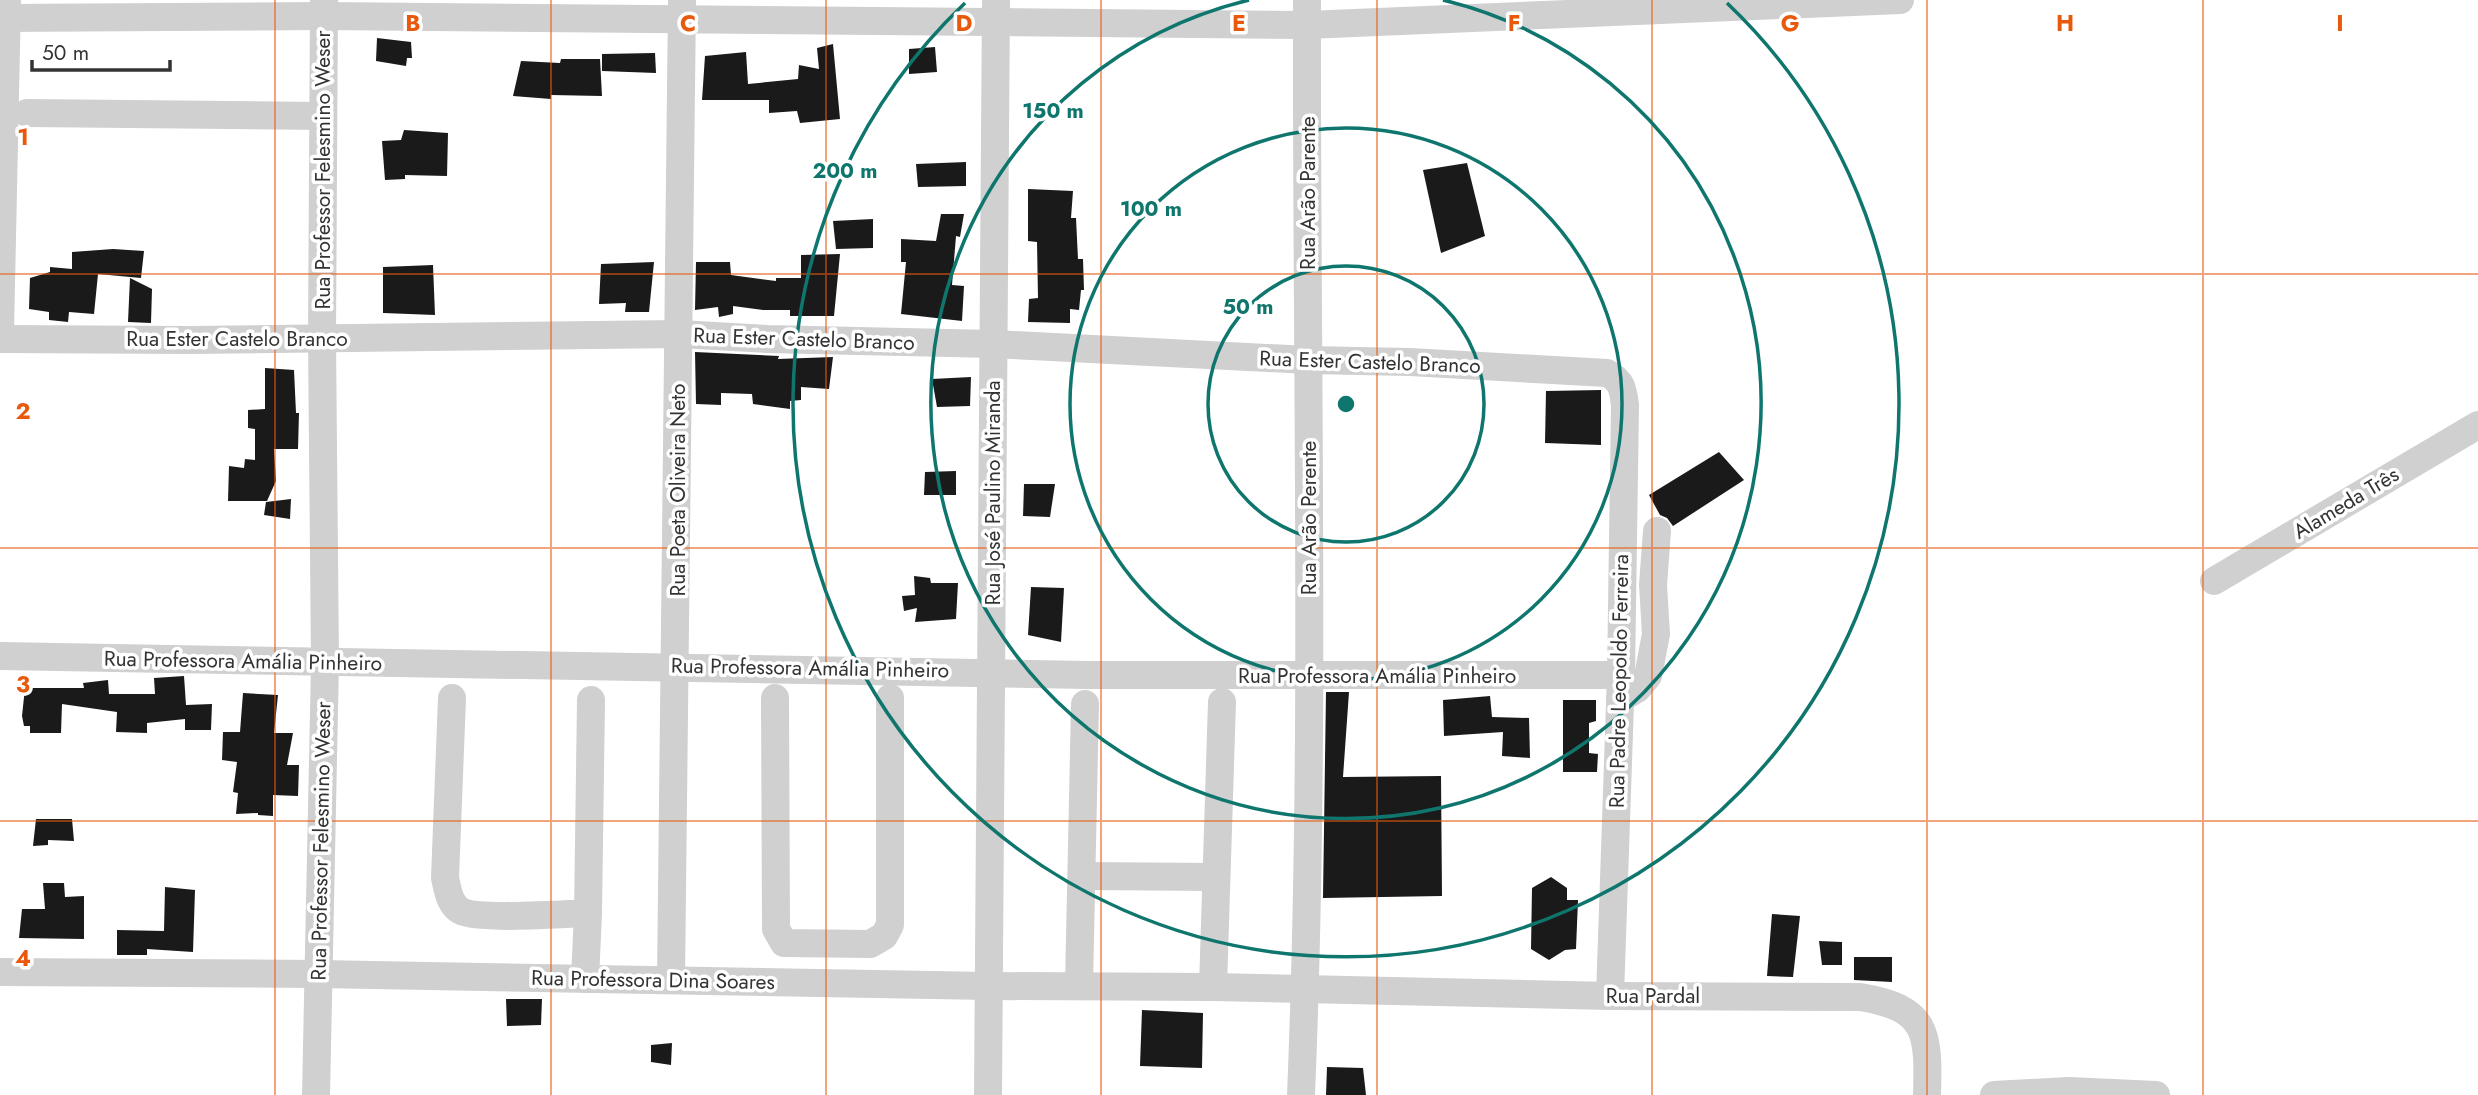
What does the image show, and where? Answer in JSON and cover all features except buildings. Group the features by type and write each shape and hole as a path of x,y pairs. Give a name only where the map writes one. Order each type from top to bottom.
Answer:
{"street":[{"path":"0,333 4,12 324,8 1307,13 1899,0"},
{"name":"Rua Professor Felesmino Weser","path":"316,1095 325,663 322,339 324,8"},
{"name":"Rua Poeta Oliveira Neto","path":"671,980 682,9"},
{"name":"Rua José Paulino Miranda","path":"988,1095 996,12"},
{"name":"Rua Arão Parente","path":"1307,13 1308,360"},
{"path":"27,113 323,116"},
{"name":"Rua Ester Castelo Branco","path":"0,339 322,339 679,334 767,339 994,344 1607,373"},
{"name":"Rua Arão Perente","path":"1308,360 1310,676"},
{"name":"Rua Padre Leopoldo Ferreira","path":"1607,373 1616,378 1623,387 1625,405 1620,687 1610,996"},
{"name":"Alameda Três","path":"2214,581 2478,425"},
{"path":"1620,687 1637,689 1648,676 1656,634 1653,585 1657,531"},
{"name":"Rua Professora Amália Pinheiro","path":"0,656 1310,676 1620,687"},
{"path":"1301,1095 1306,989 1310,676"},
{"path":"452,698 444,858 444,878 451,902 460,910 481,915 587,913"},
{"path":"775,698 776,929 784,943 855,944 870,944 884,936 890,925 890,698"},
{"path":"585,979 591,700"},
{"path":"1213,987 1222,702"},
{"path":"1079,985 1085,704"},
{"path":"1082,876 1216,877"},
{"path":"803,982 805,943"},
{"path":"855,944 855,982"},
{"name":"Rua Professora Dina Soares","path":"0,972 319,974 1306,989"},
{"name":"Rua Pardal","path":"1306,989 1610,996 1838,996 1887,1002 1900,1006 1918,1021 1923,1034 1928,1073 1927,1095"},
{"path":"1994,1095 2068,1091 2156,1095"}]}
